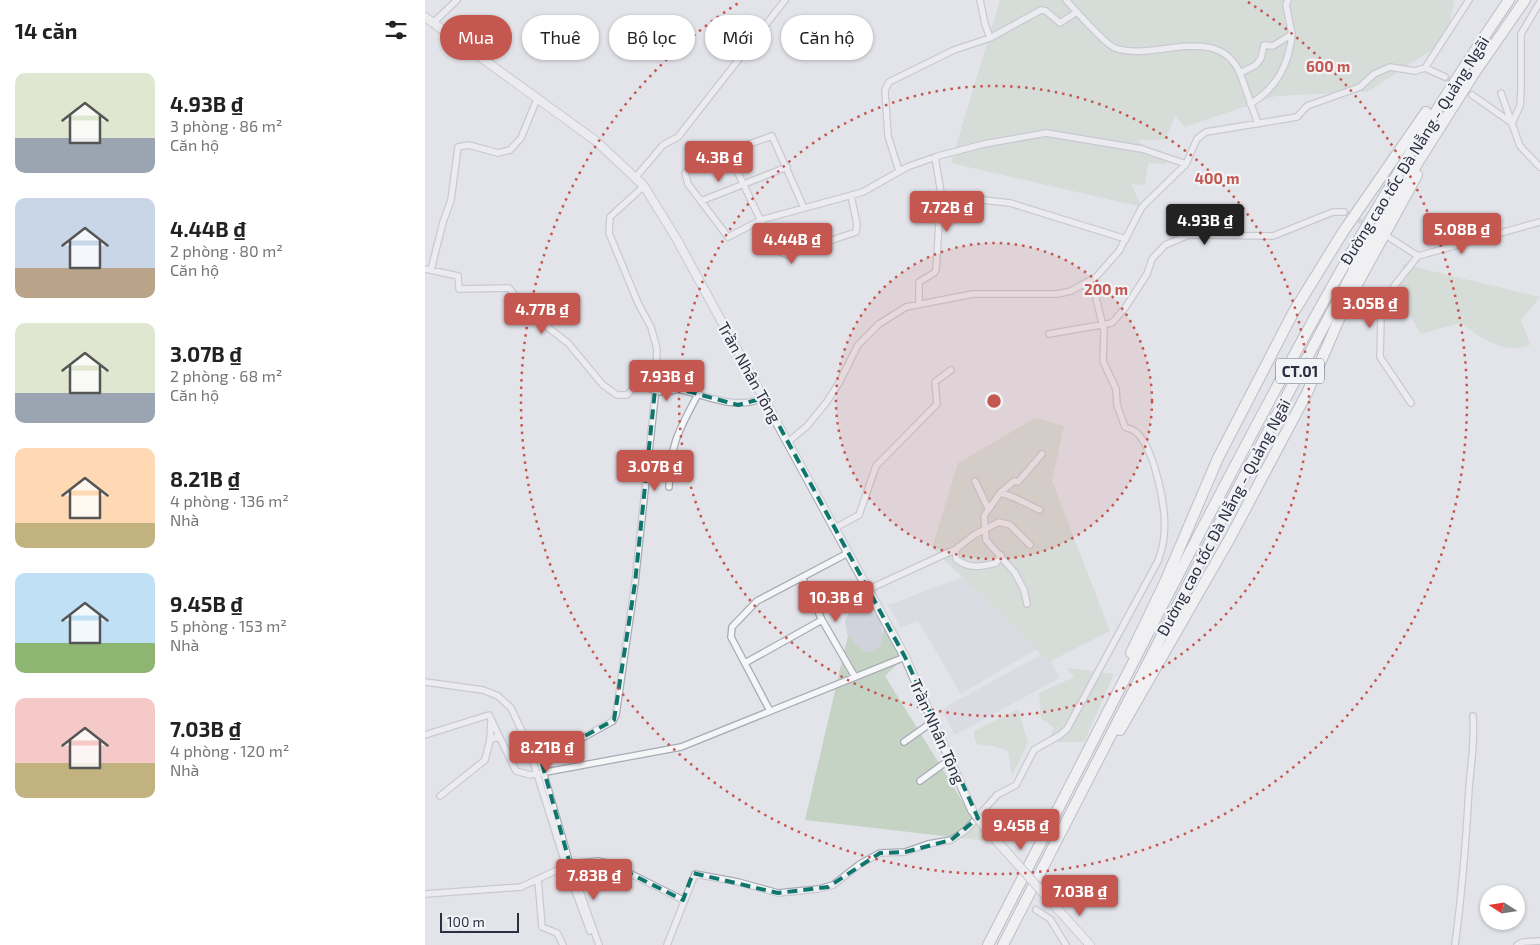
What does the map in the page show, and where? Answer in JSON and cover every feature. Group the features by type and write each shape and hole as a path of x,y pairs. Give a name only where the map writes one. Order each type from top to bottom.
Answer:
{"highway":[{"name":"Đường cao tốc Đà Nẵng - Quảng Ngãi","path":"1084,754 1343,263 1429,120 1508,0"},
{"path":"1084,754 1165,582 1218,458 1293,312 1343,232 1456,69 1508,0"},
{"name":"Đường cao tốc Đà Nẵng - Quảng Ngãi","path":"1102,756 1240,484 1355,268 1391,205 1473,75 1525,0"},
{"path":"1102,756 1230,538 1307,393 1347,302 1473,75"},
{"name":"CT.01","path":"988,945 1084,754"},
{"name":"CT.01","path":"1003,945 1102,756"}],"street":[{"path":"433,23 457,0"},
{"path":"635,178 663,145 678,137 785,0"},
{"path":"980,0 986,29 990,38"},
{"path":"1066,0 1097,31 1106,43 1114,47 1129,51 1162,48 1215,48 1223,50 1232,57 1240,72 1258,124"},
{"path":"1250,104 1268,92 1279,77 1290,54 1292,34 1286,5 1288,0"},
{"path":"788,442 807,426 826,403 839,383 858,344 892,314 906,307 945,301 973,294 1047,295 1071,291 1096,277 1126,239 1142,207 1186,164 1197,140 1206,132 1297,117 1307,106 1360,87 1374,74 1389,67 1415,71 1425,68 1469,0"},
{"path":"1513,123 1520,106 1523,57 1521,34 1540,2"},
{"path":"899,171 888,136 885,90 887,84 954,50 990,38 1041,10 1046,11 1060,23 1077,12"},
{"name":"Trần Nhân Tông","path":"425,17 596,141 644,186 676,238 905,657 935,720 972,810 986,829 1090,945"},
{"path":"1240,72 1256,65 1261,58 1264,45 1273,46 1292,34"},
{"path":"1425,68 1445,77"},
{"path":"1501,92 1520,146 1540,167"},
{"path":"1472,94 1513,123"},
{"path":"537,99 521,138 510,150 498,153 469,145 458,147 451,200 428,270 457,276 459,289 509,288 524,308 568,343 594,376 617,395 625,396 637,384 665,392 673,389 683,390 697,396 738,405 764,398"},
{"path":"804,208 773,136 698,162 685,172 685,179 726,237 761,220 863,192 899,171 935,157 984,144 1047,133 1142,149 1186,164"},
{"path":"728,152 770,240 779,251 789,255 856,232 857,224 851,196"},
{"path":"919,304 919,282 934,274 936,270 941,200 935,157"},
{"path":"701,201 787,167"},
{"path":"539,771 541,760 613,721 616,715 635,583 655,390 657,350 651,327 638,303 609,233 608,224 610,217 644,186"},
{"path":"941,200 950,202 983,200 1011,203 1126,239"},
{"path":"1049,334 1112,322 1125,308 1147,274 1152,260 1165,245 1189,235 1273,236 1333,212 1344,212"},
{"path":"1411,403 1379,356 1381,317 1394,286 1418,256 1540,222"},
{"path":"1390,238 1418,256"},
{"path":"667,945 683,900 695,874 739,882 777,893 818,889 833,885 860,864 880,853 905,852 928,844 951,840 966,830 997,796 1016,784 1034,750 1065,732 1080,707 1124,620 1158,561 1164,534 1161,498 1154,468 1145,446 1135,432 1125,427 1117,405 1116,389 1103,361 1103,325 1096,298"},
{"path":"835,528 859,515 876,466 937,404 935,382 951,370"},
{"path":"669,487 670,456 674,442 697,396"},
{"path":"1027,604 1025,590 1015,572 986,540 984,516 1000,493 1014,481 1018,482 1042,454"},
{"path":"975,481 988,508"},
{"path":"1000,493 1014,496 1019,501 1040,510"},
{"path":"867,590 956,549 973,535 1003,522 1030,545"},
{"path":"956,549 956,559 965,565 979,567 995,563 1001,555"},
{"path":"770,711 731,637 732,627 757,601 848,553"},
{"path":"802,577 822,620 855,677"},
{"path":"745,663 822,620"},
{"path":"425,734 489,715 517,771 530,775 539,771 681,747 905,657"},
{"path":"425,682 483,690 504,701 520,724 539,771 568,865 597,945"},
{"path":"1455,945 1467,840 1469,791 1475,738 1473,716"},
{"path":"440,796 485,760 490,740 491,719"},
{"path":"904,742 935,720"},
{"path":"490,740 496,737 501,740"},
{"path":"920,781 951,759"},
{"path":"425,894 521,886 568,865 598,861 611,864 683,900"},
{"path":"538,879 543,927 557,934 563,945"},
{"path":"1036,910 1050,919 1067,945"},
{"path":"1517,945 1523,942 1540,941"}],"highlighted area":[{"path":"655,390 683,390 738,405 764,398 905,657 978,818 951,840 905,852 880,853 828,887 778,893 693,873 683,900 611,864 598,861 570,864 541,760 614,720 635,583"}],"shaded area":[{"path":"976,572 1037,649 961,694 918,621 901,627 888,605"},
{"path":"861,605 880,618 883,637 881,644 872,652 861,650 849,641 845,619 855,606"},
{"path":"1046,652 1060,678 955,735 941,709"}],"green space":[{"path":"1000,0 1454,0 1447,40 1367,92 1276,96 1185,127 1175,116 1165,140 1137,140 1168,164 1148,163 1145,185 1131,184 1142,207 951,163"},
{"path":"1403,264 1540,297 1521,320 1530,345 1520,348 1502,346 1485,339 1460,323 1421,334 1398,294"},
{"path":"1035,418 1064,426 1052,481 1110,631 1049,662 932,548 958,463"},
{"path":"884,626 905,657 885,676 987,841 805,820 848,635 861,650 872,652 881,644"},
{"path":"1067,668 1114,674 1084,742 1048,742 1054,728 1041,718 1039,693 1074,677"},
{"path":"1018,709 1028,742 1012,776 1008,751 993,746 978,745 975,740 974,731"}],"tunnel":[{"path":"1445,77 1472,95"},
{"path":"1344,212 1379,232"}]}
